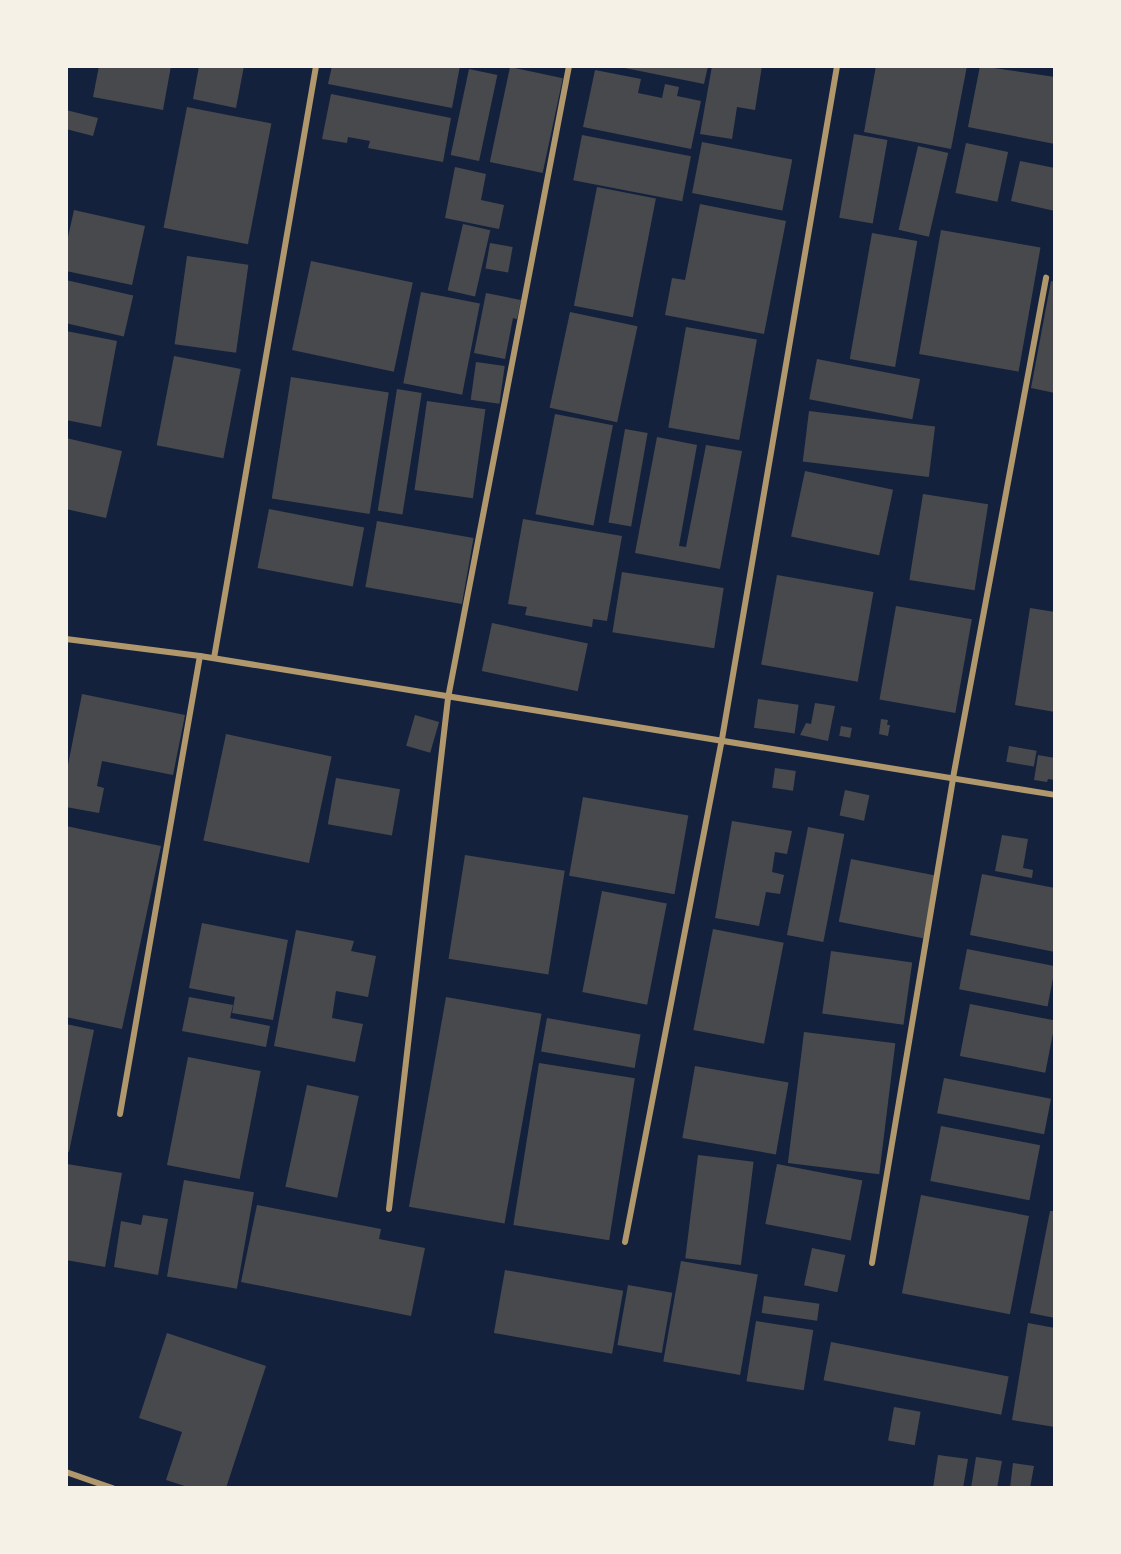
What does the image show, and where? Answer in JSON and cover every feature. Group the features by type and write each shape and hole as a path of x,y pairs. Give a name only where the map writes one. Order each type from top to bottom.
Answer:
{"street":[{"path":"214,658 316,66"},
{"path":"389,1209 448,698 569,66"},
{"path":"625,1242 722,740 837,66"},
{"path":"872,1263 953,778 1046,278"},
{"path":"66,639 214,658 448,698 1055,795"},
{"path":"120,1114 200,656"},
{"path":"66,1472 112,1488"}],"building":[{"path":"99,66 171,66 163,110 93,97"},
{"path":"199,66 244,66 236,108 193,99"},
{"path":"332,66 460,66 452,108 328,84"},
{"path":"615,66 708,66 704,84"},
{"path":"712,66 762,66 755,110 737,107 732,139 700,134"},
{"path":"876,66 967,66 951,149 864,132"},
{"path":"980,66 1055,77 1055,144 968,127"},
{"path":"510,67 563,78 543,173 490,162"},
{"path":"469,69 497,75 479,161 451,155"},
{"path":"595,70 641,79 638,93 662,98 665,84 679,87 677,96 701,101 691,149 583,127"},
{"path":"331,94 451,118 443,162 368,148 370,141 348,137 347,143 322,139"},
{"path":"187,107 271,123 248,244 164,228"},
{"path":"66,110 98,118 93,136 66,129"},
{"path":"854,134 887,140 873,224 839,218"},
{"path":"582,135 691,156 682,201 573,180"},
{"path":"702,142 792,160 782,211 692,193"},
{"path":"966,143 1008,152 997,202 955,193"},
{"path":"918,146 948,153 929,237 899,230"},
{"path":"1020,161 1055,168 1055,211 1011,201"},
{"path":"455,167 486,174 481,200 504,205 499,229 445,218"},
{"path":"597,187 656,198 633,317 574,306"},
{"path":"700,204 786,221 764,334 665,315 672,278 685,280"},
{"path":"74,210 145,226 132,285 66,271 66,246"},
{"path":"463,224 490,230 475,297 448,290"},
{"path":"941,230 1040,248 1019,372 919,354"},
{"path":"872,233 917,241 895,367 850,359"},
{"path":"490,243 513,247 508,273 485,269"},
{"path":"187,256 248,265 236,353 175,344"},
{"path":"311,261 413,283 394,372 292,350"},
{"path":"66,280 133,296 124,336 66,323"},
{"path":"1051,281 1055,282 1055,393 1031,388"},
{"path":"421,292 480,303 462,395 403,383"},
{"path":"486,293 521,300 517,319 513,318 505,359 474,353"},
{"path":"570,312 637,326 617,422 550,408"},
{"path":"686,327 757,340 739,440 668,427"},
{"path":"66,331 117,341 101,427 66,420"},
{"path":"174,356 241,369 223,458 157,445"},
{"path":"817,359 920,379 912,419 809,399"},
{"path":"476,362 505,366 499,404 471,400"},
{"path":"291,377 389,392 370,514 272,498"},
{"path":"397,389 422,393 402,514 378,510"},
{"path":"427,401 485,409 473,498 414,490"},
{"path":"809,411 935,426 929,477 803,462"},
{"path":"555,414 613,425 593,525 536,514"},
{"path":"625,429 648,433 631,527 609,523"},
{"path":"657,437 697,445 679,546 686,547 706,445 742,451 720,569 635,553"},
{"path":"66,438 122,451 106,518 66,509"},
{"path":"805,471 893,490 879,555 791,537"},
{"path":"923,494 988,504 975,590 909,580"},
{"path":"269,509 364,528 353,586 258,568"},
{"path":"523,519 622,536 607,621 593,619 592,627 525,615 527,607 508,604"},
{"path":"377,521 474,538 462,604 365,587"},
{"path":"622,572 724,588 714,648 612,632"},
{"path":"777,575 874,592 858,682 761,665"},
{"path":"896,606 972,619 955,713 880,700"},
{"path":"1030,608 1055,612 1055,712 1015,705"},
{"path":"492,623 588,643 578,691 482,671"},
{"path":"82,694 185,715 173,775 102,761 97,786 104,788 99,813 66,807 66,775"},
{"path":"758,699 799,705 795,733 754,728"},
{"path":"815,703 835,706 828,741 800,735 806,723 811,724"},
{"path":"415,715 439,722 430,753 406,746"},
{"path":"881,719 888,720 887,725 890,725 888,736 879,734"},
{"path":"841,726 852,728 850,738 839,736"},
{"path":"226,734 332,756 309,863 203,841"},
{"path":"1009,746 1037,751 1034,767 1006,762"},
{"path":"1038,755 1055,758 1055,780 1048,779 1047,782 1034,780"},
{"path":"775,768 796,771 793,791 772,788"},
{"path":"336,778 400,789 392,836 328,824"},
{"path":"845,790 869,795 864,821 840,815"},
{"path":"583,797 688,816 674,894 569,876"},
{"path":"732,821 792,831 787,854 775,852 772,872 784,875 780,894 766,892 759,926 715,918"},
{"path":"66,826 161,846 122,1029 66,1017"},
{"path":"808,827 844,834 823,942 787,935"},
{"path":"1002,835 1028,839 1023,868 1033,870 1032,878 995,871"},
{"path":"465,855 565,871 548,975 449,959"},
{"path":"851,859 935,875 923,938 839,922"},
{"path":"982,874 1055,888 1055,952 970,935"},
{"path":"602,891 667,904 647,1005 582,992"},
{"path":"202,923 288,940 273,1020 232,1013 235,997 189,988"},
{"path":"713,929 784,943 764,1044 693,1030"},
{"path":"296,930 354,941 351,951 376,956 368,997 336,991 332,1018 363,1024 355,1062 274,1046"},
{"path":"967,949 1055,966 1048,1006 959,989"},
{"path":"831,951 912,962 903,1025 822,1013"},
{"path":"189,997 233,1005 230,1018 270,1026 266,1047 182,1031"},
{"path":"446,997 542,1014 505,1224 409,1207"},
{"path":"970,1004 1055,1021 1045,1073 960,1056"},
{"path":"547,1018 641,1034 635,1068 541,1051"},
{"path":"66,1024 94,1030 69,1152 66,1151"},
{"path":"804,1032 895,1043 879,1174 788,1163"},
{"path":"188,1057 261,1071 240,1179 167,1165"},
{"path":"539,1063 635,1078 609,1240 513,1225"},
{"path":"695,1066 789,1082 776,1154 682,1138"},
{"path":"944,1078 1051,1099 1044,1134 937,1113"},
{"path":"307,1085 359,1096 337,1198 285,1187"},
{"path":"941,1126 1040,1145 1029,1200 930,1181"},
{"path":"698,1155 754,1162 741,1265 685,1258"},
{"path":"67,1164 122,1173 105,1267 66,1260"},
{"path":"777,1164 862,1181 851,1240 765,1224"},
{"path":"184,1180 254,1192 237,1289 167,1277"},
{"path":"921,1195 1029,1216 1010,1314 902,1293"},
{"path":"257,1205 381,1229 379,1239 425,1248 411,1316 241,1282"},
{"path":"1050,1211 1055,1211 1055,1318 1030,1313"},
{"path":"143,1215 168,1219 158,1275 114,1267 121,1221 141,1225"},
{"path":"812,1248 845,1255 837,1292 804,1285"},
{"path":"681,1261 758,1275 740,1375 663,1361"},
{"path":"505,1270 623,1291 612,1354 494,1333"},
{"path":"628,1285 672,1293 662,1353 617,1345"},
{"path":"764,1296 819,1304 817,1321 762,1313"},
{"path":"756,1321 813,1330 804,1390 746,1381"},
{"path":"1028,1323 1055,1328 1055,1427 1012,1420"},
{"path":"167,1333 266,1366 226,1488 191,1488 166,1480 182,1432 139,1418"},
{"path":"831,1342 1009,1377 1001,1415 824,1380"},
{"path":"894,1407 921,1412 915,1445 888,1440"},
{"path":"938,1455 968,1459 963,1488 933,1488"},
{"path":"976,1457 1002,1461 997,1488 971,1488"},
{"path":"1013,1463 1034,1466 1030,1488 1010,1488"}]}
